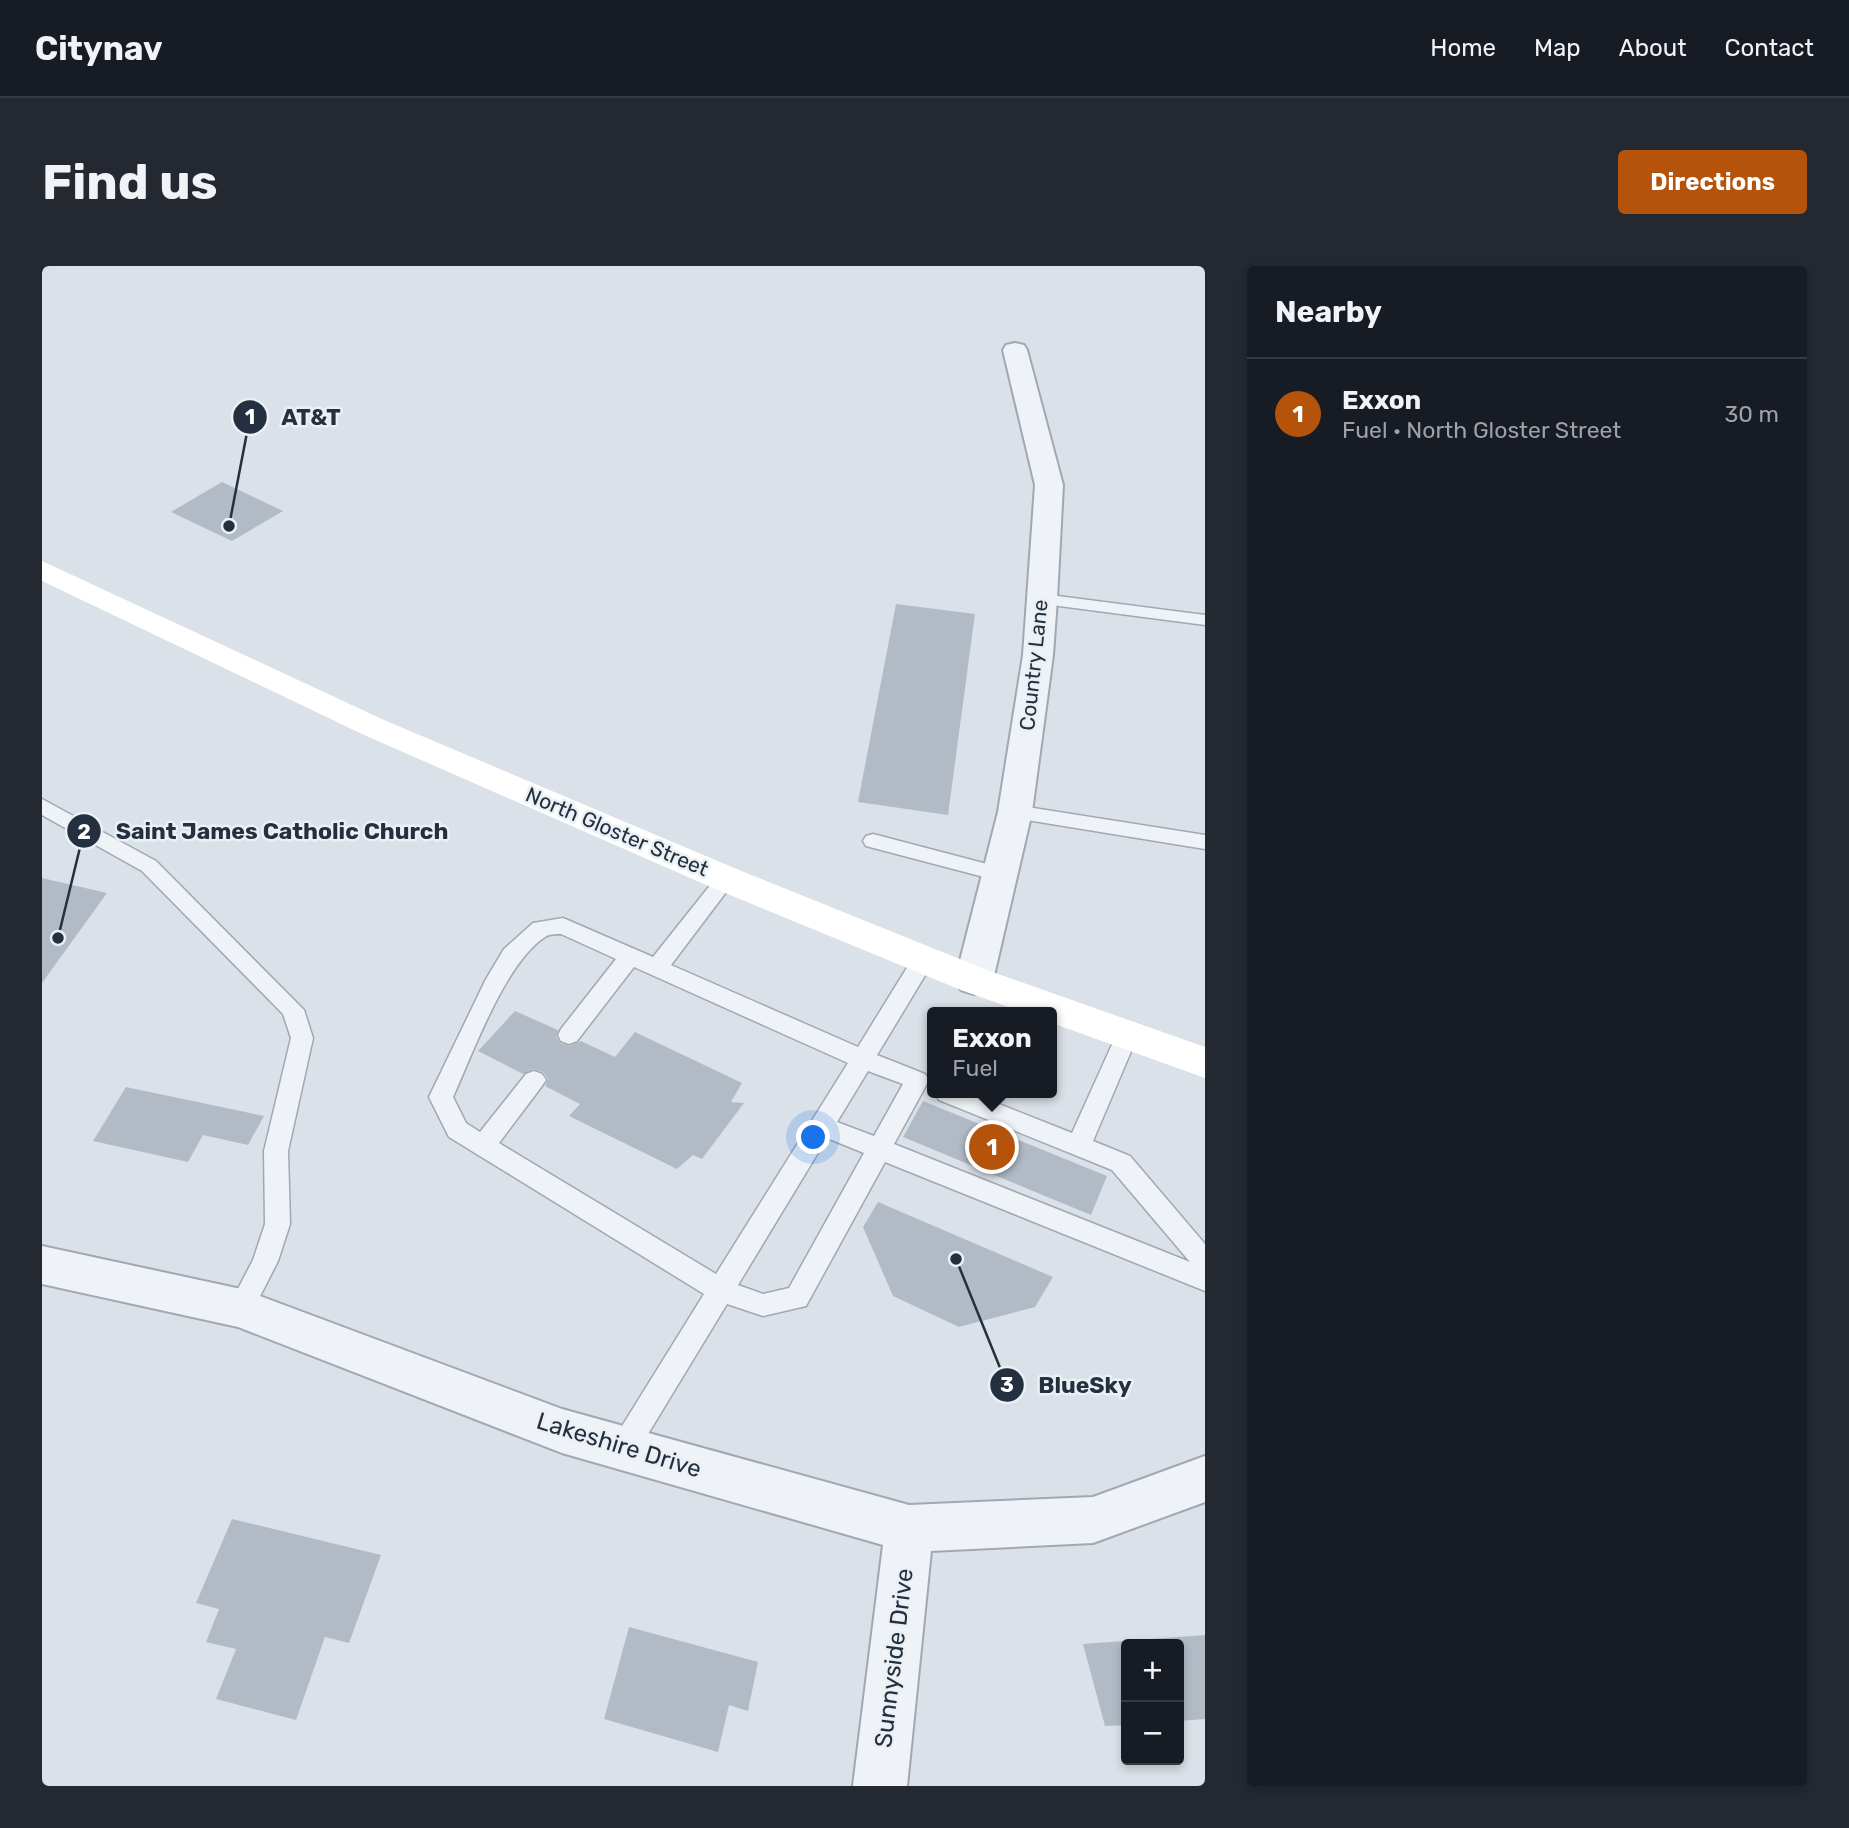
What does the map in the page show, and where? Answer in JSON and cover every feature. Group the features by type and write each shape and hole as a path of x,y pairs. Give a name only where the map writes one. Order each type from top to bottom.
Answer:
{"main road":[{"name":"North Gloster Street","path":"42,570 373,727 726,879 974,980 1049,1007"},
{"name":"North Gloster Street","path":"1057,1010 1205,1063"}],"street":[{"name":"Country Lane","path":"974,980 1014,812 1038,655 1042,599 1049,485 1015,350"},
{"name":"Lakeshire Drive","path":"42,1265 241,1308 562,1431 909,1529 1093,1520 1205,1479"},
{"name":"Sunnyside Drive","path":"880,1786 909,1529"}],"lane":[{"path":"1042,599 1205,620"},
{"path":"42,806 149,866 293,1010 302,1038 276,1151 279,1211 275,1238 241,1308"},
{"path":"1014,812 1205,842"},
{"path":"873,841 999,874"},
{"path":"657,968 726,879"},
{"path":"563,926 630,956 862,1059 925,1084 878,1149 797,1298 763,1305 720,1290 457,1130 441,1097 494,985 512,955 541,928 563,926"},
{"path":"569,1035 630,956"},
{"path":"624,1448 924,959"},
{"path":"1079,1146 1127,1035"},
{"path":"483,1146 534,1080"},
{"path":"959,1098 1121,1163 1205,1262"},
{"path":"822,1126 1205,1280"}],"building":[{"path":"222,482 283,511 232,541 171,512"},
{"path":"896,604 975,614 948,815 858,802"},
{"path":"42,878 107,893 42,983"},
{"path":"515,1011 558,1030 556,1036 560,1043 570,1046 581,1041 615,1057 635,1032 742,1083 731,1102 744,1103 702,1159 693,1155 677,1169 569,1116 580,1104 545,1086 548,1079 543,1072 533,1069 523,1074 478,1051"},
{"path":"126,1087 264,1116 248,1145 203,1135 188,1162 93,1141"},
{"path":"923,1101 1107,1176 1091,1215 903,1137"},
{"path":"878,1202 1053,1277 1035,1307 959,1327 893,1296 863,1227"},
{"path":"232,1519 381,1555 349,1643 325,1637 296,1720 216,1699 236,1649 206,1642 219,1609 196,1603"},
{"path":"629,1627 758,1662 748,1711 729,1705 718,1752 604,1719"},
{"path":"1205,1635 1205,1719 1184,1721 1184,1639 1151,1639"},
{"path":"1121,1641 1121,1725 1105,1726 1083,1644"}],"place":[{"name":"AT&T","path":"229,526"},
{"name":"Saint James Catholic Church","path":"58,938"},
{"name":"Exxon","path":"992,1147"},
{"name":"BlueSky","path":"956,1259"}]}
